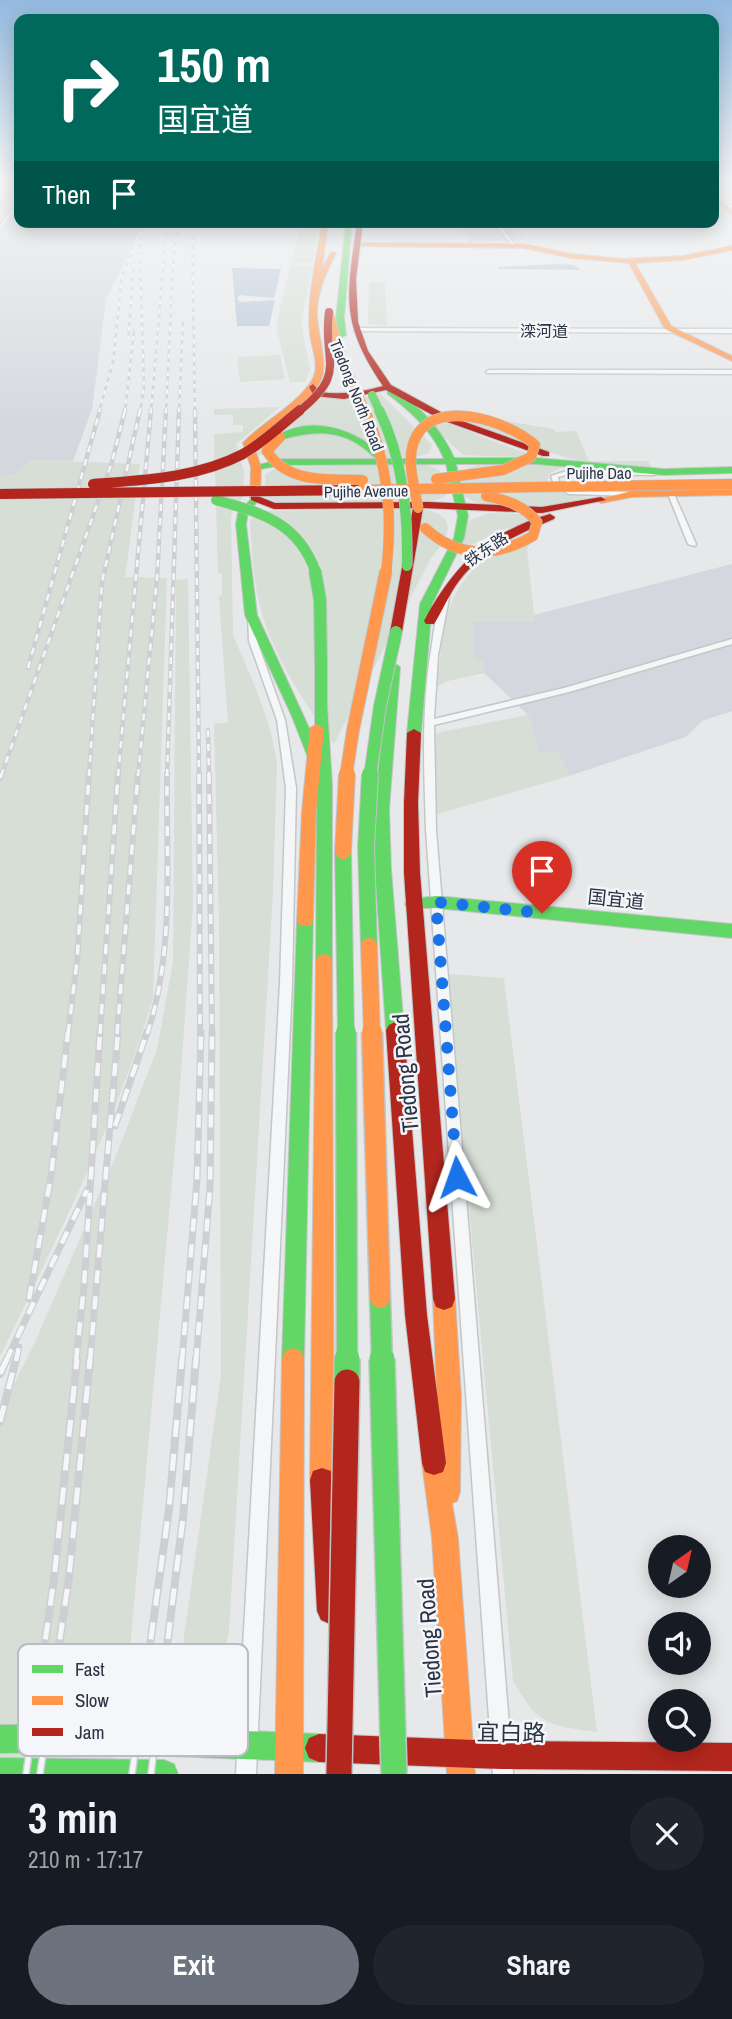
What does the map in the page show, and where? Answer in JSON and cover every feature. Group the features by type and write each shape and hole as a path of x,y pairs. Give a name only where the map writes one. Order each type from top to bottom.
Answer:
{"main road":[{"name":"Tiedong North Road","path":"255,498 256,467 248,443 302,400 313,387 321,369 314,314 320,267"},
{"path":"318,284 334,267"},
{"name":"Tiedong North Road","path":"344,267 330,312 337,353 378,438 383,461 397,483"},
{"name":"Tiedong North Road","path":"347,267 340,318 349,332 354,365 390,431 397,483"},
{"path":"351,267 353,281 349,332 362,345 390,390 456,424 554,457 594,467"},
{"path":"637,267 675,331 732,358"},
{"path":"93,484 209,468 227,462 252,448 317,396 327,383 331,367 325,329 330,312"},
{"path":"313,387 317,394 344,397 390,390"},
{"name":"Tiedong North Road","path":"390,390 414,410 442,440 450,461"},
{"path":"411,466 417,435 429,425 453,418 479,417 504,422 524,431 535,444 531,457 510,468 429,484"},
{"path":"368,480 292,474 273,464 267,450 272,442 284,435 324,429 356,436 368,444 383,461"},
{"path":"390,431 401,443 411,466 418,508 428,533 439,542 462,550 509,550 530,540 536,532 537,522 534,516 515,503 429,484"},
{"name":"Tiedong Road","path":"450,461 462,506 459,538 430,592 423,636 411,767 413,904 439,1203 449,1396 446,1538 461,1774"},
{"name":"Pujihe Avenue","path":"256,467 271,463 536,461 664,472"},
{"name":"Pujihe Dao","path":"664,472 732,470"},
{"name":"Pujihe Avenue","path":"0,494 152,494 732,476"},
{"name":"Pujihe Avenue","path":"0,484 368,480 429,484 732,484"},
{"path":"339,1774 348,1284 343,883 345,786 350,742 386,565 391,507 397,483"},
{"name":"Tiedong Road","path":"394,1774 366,833 372,749 381,690 396,632 407,566 409,514 397,483"},
{"name":"Pujihe Avenue","path":"255,498 274,506 462,506 542,510 632,494 732,492"},
{"path":"152,494 209,499 243,507 272,519 301,539 316,564 320,581 320,705 325,784 322,1509 327,1584 339,1679"},
{"path":"255,498 243,513 241,524 251,615 294,704 325,784"},
{"name":"铁东路","path":"423,636 449,583 466,561 487,545 518,529 585,503"},
{"path":"407,566 415,540 418,508"},
{"path":"396,632 382,809 383,869 416,1315 430,1440 446,1538"},
{"path":"289,1774 294,1265 309,811 320,705"},
{"name":"国宜道","path":"413,904 436,902 732,931"},
{"name":"宜白路","path":"0,1739 18,1739"},
{"name":"宜白路","path":"248,1744 289,1748 501,1755 732,1758"},
{"path":"0,1772 164,1774"}],"street":[{"name":"滦河道","path":"349,332 732,331"},
{"path":"489,372 732,372"},
{"name":"Pujihe Dao","path":"632,494 569,492 557,486 554,476 570,472 664,472"},
{"path":"671,494 692,544"},
{"path":"449,583 434,645 429,723 430,830 503,1774"},
{"path":"248,1725 286,984 291,798 290,771 283,729 253,642 251,615"},
{"path":"429,723 566,690 732,641"},
{"path":"246,1774 247,1756"}],"shaded area":[{"path":"0,267 122,267 106,300 92,409 73,461 30,460 15,475 0,476"},
{"path":"290,267 313,267 301,322 310,370 305,382 290,382 276,327"},
{"path":"369,282 385,283 387,326 368,324"},
{"path":"280,355 285,379 240,382 237,357"},
{"path":"380,393 432,445 429,453 401,458 354,459 273,458 257,454 259,448 321,397 366,397"},
{"path":"280,407 236,444 244,472 243,497 231,515 233,635 257,691 270,729 277,762 273,892 229,1631 227,1644 183,1644 221,1375 219,919 214,724 228,722 219,596 222,595 222,574 218,573 214,434 243,432 243,425 233,425 233,415 214,415 214,409"},
{"path":"447,411 553,429 556,432 576,431 589,461 648,461 651,467 631,469 590,464 439,413"},
{"path":"426,415 434,415 482,437 540,458 463,455 427,421"},
{"path":"30,460 140,464 125,577 167,578 153,998 103,1135 0,1357 0,476 15,475"},
{"path":"491,463 561,467 548,475 547,483 564,494 589,497 560,504 509,508 478,503 465,497 461,474 466,469"},
{"path":"423,465 438,470 444,476 449,492 443,498 432,501 279,503 266,497 265,475 278,467"},
{"path":"424,509 443,518 448,529 446,536 430,560 334,744 294,683 269,634 257,593 250,520 259,511"},
{"path":"488,513 545,515 497,532 459,552 469,521"},
{"path":"524,534 532,535 527,550 535,622 473,622 474,659 484,660 484,673 448,681 437,687 447,616 461,585 487,559"},
{"path":"732,564 732,711 702,721 686,737 569,776 558,752 540,754 528,715 484,673 483,660 474,660 473,622 534,622 534,615"},
{"path":"188,579 193,904 178,1114 130,1644 18,1644 18,1756 114,1756 111,1774 0,1774 0,1412 36,1340 117,1153 157,1049 173,962 176,580"},
{"path":"528,715 540,753 558,752 569,776 437,814 431,734"},
{"path":"447,974 504,978 597,1732 546,1721 530,1707 513,1680"}],"water":[{"path":"577,267 581,270 498,269"},
{"path":"232,268 281,269 274,298 240,295 237,298 240,302 275,300 269,326 237,326"}],"railway":[{"path":"99,412 113,362 122,276 126,267"},
{"path":"128,340 134,267"},
{"path":"140,267 144,387 140,412"},
{"path":"151,412 163,267"},
{"path":"166,412 173,267"},
{"path":"193,267 195,412"},
{"path":"179,412 183,322"},
{"path":"125,412 134,331"},
{"path":"28,668 100,410"},
{"path":"1,776 112,462 125,410"},
{"path":"89,776 102,582 140,410"},
{"path":"118,776 151,410"},
{"path":"138,776 157,578 166,410"},
{"path":"167,776 179,410"},
{"path":"195,410 199,776"},
{"path":"208,730 209,776"},
{"path":"0,778 1,774"},
{"path":"68,1034 77,961 89,774"},
{"path":"100,1034 118,774"},
{"path":"117,1034 138,774"},
{"path":"199,774 200,1034"},
{"path":"209,774 212,1033"},
{"path":"147,1034 156,1003 165,938 168,872 167,776"},
{"path":"29,1299 51,1176 68,1032"},
{"path":"76,1361 84,1286 100,1032"},
{"path":"90,1361 118,1032"},
{"path":"115,1126 147,1032"},
{"path":"182,1361 197,1180 201,1032"},
{"path":"196,1361 210,1188 212,1033"},
{"path":"6,1361 87,1190"},
{"path":"16,1361 19,1347"},
{"path":"0,1374 7,1359"},
{"path":"0,1422 16,1359"},
{"path":"45,1644 77,1359"},
{"path":"59,1644 69,1577 90,1359"},
{"path":"150,1644 169,1509 182,1359"},
{"path":"167,1644 183,1518 196,1359"},
{"path":"26,1774 29,1756"},
{"path":"40,1774 43,1756"},
{"path":"132,1774 135,1756"},
{"path":"151,1774 153,1756"}],"traffic: fast":[{"path":"342,335 340,318 345,267"},
{"path":"391,392 414,410 442,441 450,461 463,516 459,538 426,604 414,733"},
{"path":"372,395 390,436 401,478 407,566"},
{"path":"280,437 310,430 336,430 360,440 383,461"},
{"path":"256,467 281,462 536,461 664,472 732,470"},
{"path":"255,498 243,513 241,524 251,615 298,714 316,760"},
{"path":"216,500 252,510 279,522 297,537 310,554 317,575 320,600 321,664"},
{"path":"369,946 366,847 369,782 380,706 396,632"},
{"path":"321,664 320,705 325,784 324,961"},
{"path":"394,667 382,809 383,869 395,1030"},
{"path":"343,851 348,1131 347,1382"},
{"path":"413,904 436,902 732,931"},
{"path":"293,1359 305,920"},
{"path":"380,1298 394,1774"},
{"path":"0,1739 18,1739"},
{"path":"248,1745 319,1748"},
{"path":"0,1772 164,1774"}],"traffic: slow":[{"path":"255,498 256,467 248,443 298,402 317,380 320,361 314,335 313,310 319,267"},
{"path":"318,284 326,267"},
{"path":"634,267 668,327 732,359"},
{"path":"329,312 342,358 379,446 389,493 390,521 386,577 350,748 344,799 343,851"},
{"path":"418,508 411,455 415,439 426,427 457,416 475,417 510,427 535,445 531,457 503,470 436,479"},
{"path":"280,437 267,451 283,470 309,478 363,480"},
{"path":"356,490 732,484"},
{"path":"601,500 632,494 732,492"},
{"path":"425,528 449,546 477,552 506,549 533,536 537,522 527,511 508,501 486,496"},
{"path":"305,920 309,811 317,728"},
{"path":"369,946 380,1298"},
{"path":"322,1480 324,961"},
{"path":"444,1299 449,1396 448,1492"},
{"path":"289,1774 293,1359"},
{"path":"434,1463 445,1538 461,1774"}],"traffic: jam":[{"path":"354,267 352,293 358,336 364,351 391,392"},
{"path":"93,484 189,473 226,462 256,445 313,399 327,382 331,367 329,312"},
{"path":"313,387 317,394 335,396 362,394 388,387 445,418 546,454"},
{"path":"0,494 356,490"},
{"path":"255,498 274,506 428,505 542,510 601,500"},
{"path":"396,632 418,508"},
{"path":"430,621 453,582 478,555 509,535 550,517"},
{"path":"414,733 412,873 444,1299"},
{"path":"395,1030 416,1315 434,1463"},
{"path":"339,1774 347,1382"},
{"path":"322,1480 330,1611"},
{"path":"319,1748 501,1755 732,1757"}],"route":[{"path":"457,1177 436,902 542,913"}]}
